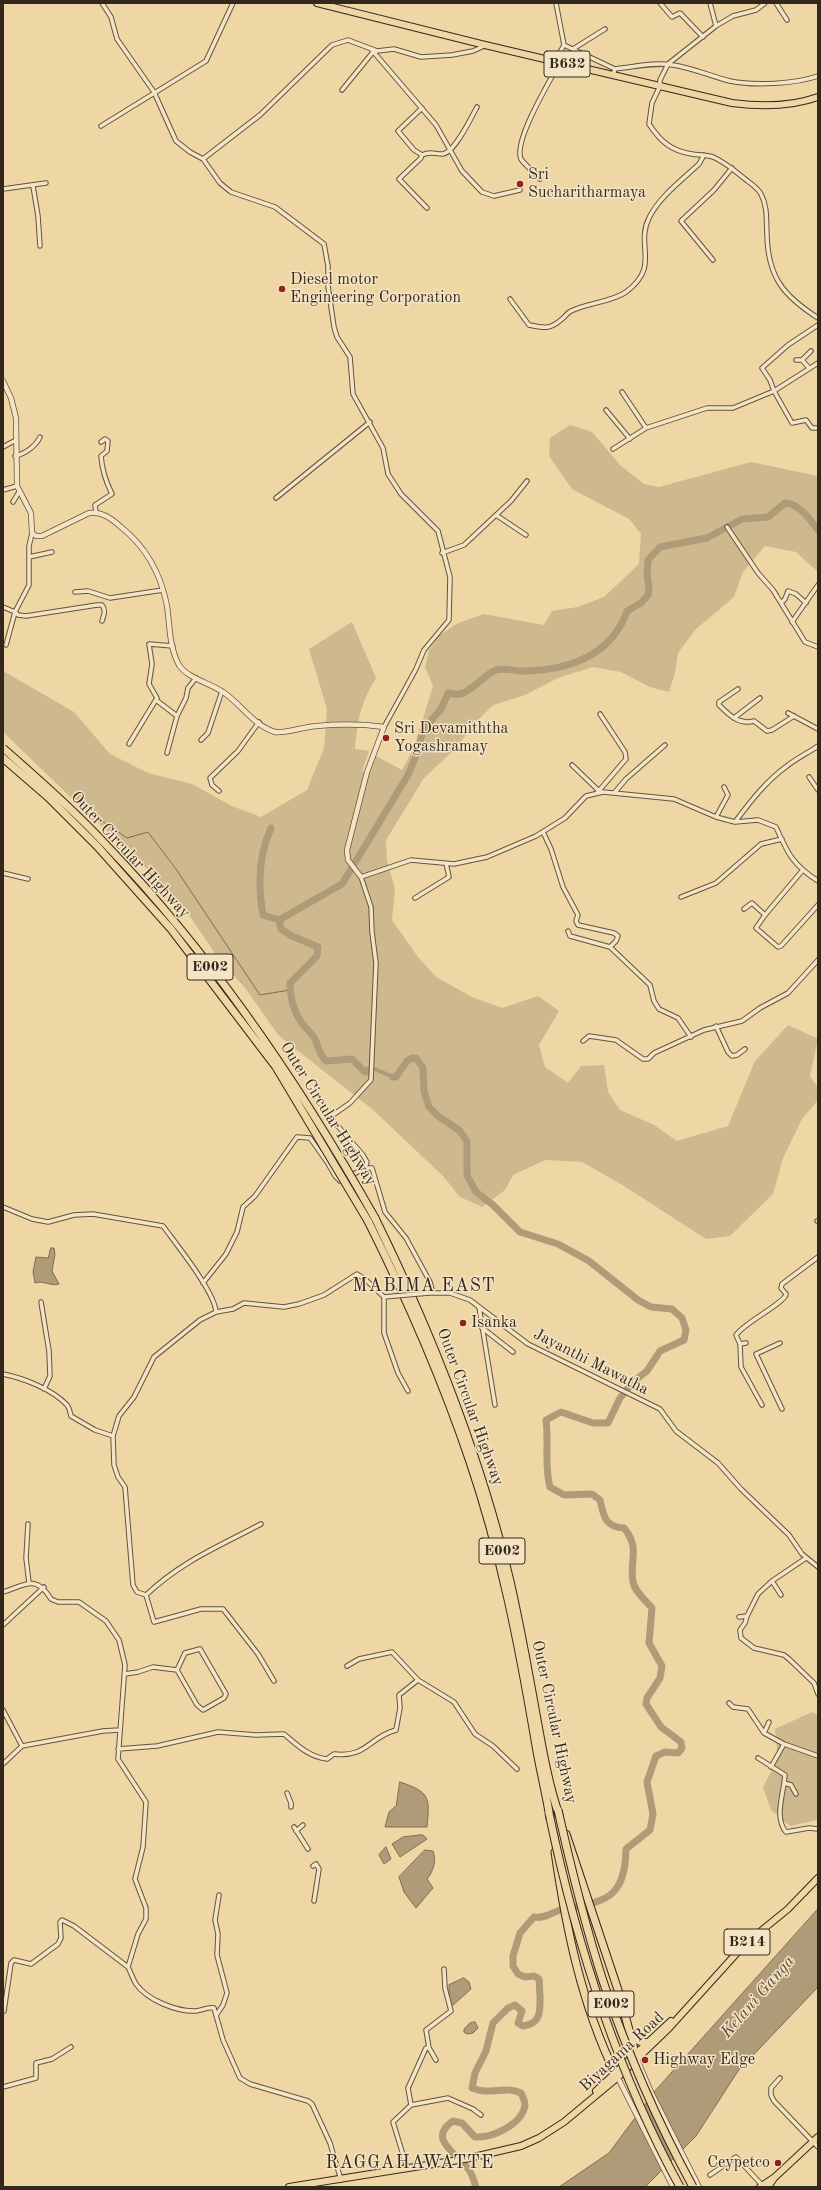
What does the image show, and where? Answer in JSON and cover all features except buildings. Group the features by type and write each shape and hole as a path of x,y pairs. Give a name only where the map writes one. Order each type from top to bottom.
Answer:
{"highway":[{"name":"Outer Circular Highway","path":"3,748 52,792 109,847 177,925 282,1063 372,1220 461,1426 505,1582 541,1741 589,1936 613,2009 646,2094 693,2187"},
{"name":"Outer Circular Highway","path":"3,758 48,797 97,846 171,929 276,1067 372,1220"},
{"name":"Outer Circular Highway","path":"527,1679 549,1813 568,1900 596,1994 636,2099 680,2187"},
{"path":"558,1810 620,1996 636,2056"},
{"path":"549,1813 567,1926 581,1983 601,2041 616,2075"},
{"path":"631,2033 639,2041 647,2043"}],"main road":[{"name":"B632","path":"317,3 558,62 614,72 660,86 732,103 758,106 786,105 818,97"},
{"name":"Biyagama Road","path":"289,2187 465,2160 521,2146 564,2122 580,2109 682,2012 745,1944 788,1908 818,1878"},
{"name":"Biyagama Road","path":"636,2056 647,2043 682,2012"},
{"path":"763,2186 775,2177 816,2139"}],"street":[{"path":"102,3 111,17 117,39 154,92 176,141 190,152 203,159 220,183 231,192 275,207 324,244 328,266 328,286 334,327 337,337 350,357 352,394 370,422 383,448 388,474 401,494 438,532 442,553 450,577 449,620 424,650 416,669 384,727 367,772 348,850 348,860 359,876 371,907 372,932 376,963 371,1080 350,1103 330,1117 363,1155 367,1162 365,1168"},
{"path":"101,126 206,61 233,3"},
{"path":"540,179 521,159 521,151 527,126 558,62 564,45 556,3"},
{"path":"660,3 672,17 680,13 703,37"},
{"path":"710,3 716,26"},
{"path":"765,3 756,10 732,16 716,26 668,64 660,80 660,86 652,103 649,124 666,145 673,149 712,157 732,168 760,193 767,211 767,238 772,268 776,281 797,304 818,318"},
{"path":"776,3 787,20"},
{"path":"573,49 606,29"},
{"path":"203,159 260,115 332,45 348,40 377,51 394,49 421,57 452,55 473,51 485,45"},
{"path":"564,45 614,72 650,64 668,64 732,81 754,83 797,81 818,76"},
{"path":"370,48 436,125 462,171 482,192 494,196 520,190"},
{"path":"342,90 373,52"},
{"path":"427,208 399,179 421,158 422,155 429,152 443,154 447,152 462,138 477,107"},
{"path":"422,108 398,131 414,150 422,155"},
{"path":"510,299 529,325 546,329 552,328 570,312 624,293 640,279 646,263 645,234 648,219 655,208 699,164 704,156"},
{"path":"713,260 681,222 714,190 732,168"},
{"path":"3,189 46,183"},
{"path":"33,186 38,216 40,246"},
{"path":"818,325 788,345 762,368 770,380 774,391 792,423 806,420 812,428 818,428"},
{"path":"796,360 802,360 811,351"},
{"path":"802,360 809,368"},
{"path":"613,449 646,428 707,408 734,408 783,387 818,363"},
{"path":"3,381 13,404 16,418 15,456 17,486 31,513 32,533 29,546 28,590 15,612 6,645"},
{"path":"622,392 646,428"},
{"path":"606,410 630,439"},
{"path":"276,498 370,422"},
{"path":"15,456 24,455 40,437"},
{"path":"96,512 95,505 112,494 105,478 101,456 107,451 108,441 105,439 101,442"},
{"path":"3,447 16,440"},
{"path":"442,553 464,545 511,501 527,481"},
{"path":"3,490 17,486"},
{"path":"13,502 19,492"},
{"path":"32,533 36,536 42,536 89,513 96,512 113,520 143,546 160,580 173,646 180,667 196,678 222,691 276,733 317,726 365,725 384,727"},
{"path":"496,515 526,535"},
{"path":"727,527 781,603 805,642 818,647"},
{"path":"29,556 52,552"},
{"path":"792,622 818,585"},
{"path":"75,592 88,590 110,598 163,590"},
{"path":"781,603 785,600 788,591 796,594 806,603"},
{"path":"3,607 15,612 18,615 26,616 102,605 104,608 102,620"},
{"path":"129,744 156,700 156,695 149,684 152,664 149,645 150,643 173,646"},
{"path":"167,752 177,716 186,698 188,688 196,678"},
{"path":"738,689 719,702 719,705 739,722 747,723 754,721 767,731 772,730 794,716"},
{"path":"201,740 206,737 222,691"},
{"path":"734,718 760,698"},
{"path":"156,700 177,716"},
{"path":"788,712 818,729"},
{"path":"359,876 411,860 466,863 488,857 543,832 565,818 580,801 597,792 626,759 625,752 600,714"},
{"path":"219,791 212,785 210,778 238,751 260,722"},
{"path":"615,792 626,779 665,745"},
{"path":"735,822 752,799 786,766 818,746"},
{"path":"572,765 597,792 615,792 632,796 674,799 735,822 758,820 776,827 788,854 802,871 818,881"},
{"path":"809,777 818,790"},
{"path":"716,816 728,795 724,788"},
{"path":"543,832 551,849 563,887 578,915 576,921 578,925 614,933 618,936 610,947"},
{"path":"681,897 716,883 761,844 782,839"},
{"path":"416,898 449,877 446,863"},
{"path":"802,871 756,928 778,946 781,946 818,905"},
{"path":"3,872 28,878"},
{"path":"744,909 752,903 765,915"},
{"path":"568,931 570,936 610,947 650,985 654,1001 659,1009 678,1018 691,1037"},
{"path":"582,1041 589,1036 616,1040 643,1059 648,1059 654,1053 716,1026 733,1024 742,1020 760,1008 788,993 818,960"},
{"path":"716,1026 728,1052 732,1056 737,1055 745,1048"},
{"path":"203,1283 226,1254 237,1232 243,1208 255,1196 297,1138 310,1138 328,1162 335,1176 340,1181 365,1168 372,1168 385,1212 406,1238 430,1282 431,1293"},
{"path":"3,1207 32,1219 48,1222 74,1215 93,1214 163,1226 216,1304 216,1312"},
{"path":"762,1405 741,1367 740,1344 736,1335 739,1330 783,1300 786,1294 781,1288 782,1284 818,1257"},
{"path":"146,1595 137,1592 134,1585 125,1487 118,1476 114,1465 113,1436 119,1416 134,1398 154,1356 200,1320 216,1312 233,1309 244,1303 284,1307 299,1304 324,1295 357,1274 366,1280 384,1297 384,1333 398,1373 408,1391"},
{"name":"Jayanthi Mawatha","path":"384,1297 450,1293 470,1300 497,1323 528,1344 660,1409 676,1431 718,1463 741,1489 789,1535 806,1558 818,1567"},
{"path":"41,1302 49,1351 50,1376 44,1389"},
{"path":"479,1307 481,1327 495,1405"},
{"path":"481,1327 513,1352"},
{"path":"740,1344 746,1343"},
{"path":"780,1343 756,1354 782,1409"},
{"path":"3,1374 23,1378 44,1389 68,1405 71,1416 95,1430 113,1436"},
{"path":"28,1524 26,1558 29,1583"},
{"path":"146,1595 167,1576 203,1553 261,1524"},
{"path":"806,1558 772,1580 758,1594 745,1623 740,1630 741,1638 754,1648 784,1655 789,1659 814,1683 818,1694"},
{"path":"772,1580 781,1595"},
{"path":"3,1592 29,1583 44,1587 51,1599 58,1602 79,1602 106,1621 119,1640 125,1665 125,1674 118,1759 146,1802 143,1847 135,1879 146,1908 146,1919 138,1934 128,1967"},
{"path":"3,1625 44,1587"},
{"path":"146,1595 154,1622 201,1609 223,1610 258,1654 274,1681"},
{"path":"739,1617 743,1615 747,1616"},
{"path":"200,1649 217,1676 225,1696 201,1709 177,1670 185,1653 200,1649"},
{"path":"347,1666 359,1659 392,1652 404,1662 418,1680 454,1702 475,1734 493,1746 505,1760 517,1769"},
{"path":"125,1674 138,1672 153,1667 177,1670"},
{"path":"118,1749 157,1746 218,1732 284,1734 305,1752 320,1758 327,1759 334,1754 348,1755 360,1752 385,1733 396,1730 400,1708 399,1695 418,1680"},
{"path":"729,1703 733,1707 748,1709 764,1733 784,1744 818,1756"},
{"path":"3,1710 22,1746"},
{"path":"764,1733 769,1722"},
{"path":"3,1764 22,1746 103,1730 120,1730"},
{"path":"771,1767 784,1744"},
{"path":"758,1758 785,1775 779,1814 784,1830 786,1832 809,1828 818,1829"},
{"path":"784,1783 791,1785 796,1794"},
{"path":"287,1792 291,1807"},
{"path":"303,1825 295,1829 308,1849"},
{"path":"314,1866 316,1864 319,1868 314,1901"},
{"path":"217,2014 223,2005 227,1993 217,1955 218,1934 216,1920 219,1895"},
{"path":"4,2011 11,1963 14,1960 31,1964 58,1944 61,1938 60,1922 62,1920 74,1926 128,1967 137,1985 157,2001 179,2008 196,2011 207,2007 214,2008 217,2014 223,2040 240,2078 250,2084 308,2101 312,2104 330,2143 341,2180"},
{"path":"436,2060 429,2048 426,2030 451,2011 444,1983 444,1969"},
{"path":"3,2087 36,2078 36,2064 52,2058 71,2047"},
{"path":"411,2105 408,2088 425,2049 429,2048"},
{"path":"636,2056 650,2090 699,2187"},
{"path":"616,2075 672,2186"},
{"path":"780,2078 771,2088 771,2095 774,2101 816,2139 818,2147"},
{"path":"406,2168 393,2122 411,2105 448,2098 481,2114"},
{"path":"710,2175 736,2157 763,2186"}],"shaded area":[{"path":"570,425 592,432 621,466 644,484 659,487 751,462 818,476 818,572 796,552 765,546 743,572 734,597 695,630 678,653 675,673 669,692 650,687 621,672 593,667 558,678 525,695 493,705 476,722 455,749 424,778 386,840 387,861 395,889 392,920 418,957 436,977 472,997 502,1008 538,996 559,1011 539,1045 545,1067 568,1083 581,1066 604,1065 608,1092 620,1110 654,1125 677,1141 728,1126 755,1061 788,1025 818,1039 810,1076 818,1088 818,1100 802,1119 783,1158 773,1194 730,1236 706,1239 621,1184 582,1162 545,1160 513,1175 505,1190 482,1207 460,1197 443,1176 372,1109 278,1035 246,989 218,958 185,909 129,850 88,814 3,732 3,671 74,712 110,754 148,773 192,784 232,806 261,817 307,790 324,748 327,709 309,649 352,622 376,678 363,704 357,729 355,749 369,751 362,771 370,773 376,756 402,770 414,748 433,686 425,667 429,650 440,635 458,623 484,614 544,625 552,611 578,607 604,597 639,564 641,534 629,519 572,489 549,456 550,438"},
{"path":"812,1712 818,1715 818,1820 790,1826 771,1810 763,1787 778,1759 775,1729"}],"water":[{"path":"51,1248 54,1248 55,1254 52,1271 59,1284 53,1285 42,1282 35,1283 33,1272 36,1257 48,1258"},
{"path":"400,1782 417,1789 426,1797 428,1802 427,1827 385,1827 389,1812 396,1806"},
{"path":"423,1835 427,1839 400,1857 392,1844 403,1837"},
{"path":"386,1847 391,1859 384,1864 379,1855"},
{"path":"425,1850 433,1851 435,1858 434,1866 427,1879 433,1888 416,1908 404,1892 399,1877"},
{"name":"Kelani Ganga","path":"818,1909 818,1987 738,2071 696,2136 645,2187 559,2187 609,2153 655,2091"},
{"path":"464,1978 469,1982 471,1989 452,2006 449,2000 449,1985"},
{"path":"475,2022 478,2028 473,2033 467,2034 464,2032 464,2029 470,2023"}],"waterway":[{"path":"371,1069 365,1072 352,1059 326,1061 322,1056 314,1037 296,1013 292,1003 290,988 290,983 317,956 318,947 292,936 281,929 279,920 342,884 408,775 418,751 423,730 441,709 448,693 463,693 472,688 487,675 499,669 526,671 558,667 573,663 600,649 611,639 620,626 627,611 641,603 648,595 648,560 660,547 707,538 742,519 768,517 785,503 799,509 808,517 818,530"},
{"path":"102,821 127,838 148,832 176,869 260,995 290,990"},
{"path":"271,828 261,860 260,893 263,915 279,920"},
{"path":"393,1077 396,1077 407,1061 412,1058 416,1058 423,1068 424,1091 429,1107 438,1116 460,1131 467,1141 467,1175 476,1192 493,1205 520,1232 558,1244 589,1261 638,1300 651,1307 672,1309 682,1318 686,1330 684,1340 660,1351 647,1371 634,1381 620,1398 608,1423 593,1423 561,1412 546,1420 547,1471 550,1487 564,1495 592,1494 600,1500 606,1520 613,1526 624,1528 632,1542 633,1582 638,1593 652,1608 649,1643 662,1666 660,1678 647,1698 646,1704 661,1727 681,1742 682,1748 678,1753 665,1752 656,1756 647,1782 653,1814 650,1830 626,1849 625,1866 616,1889 609,1896 589,1904 560,1910 544,1916 534,1917 520,1933 513,1956 513,1966 518,1974 525,1977 534,1976 539,1979 539,2015 534,2022 523,2026 518,2023 522,2011 515,2005 508,2008 493,2023 486,2051 475,2073 472,2088 486,2091 509,2090 521,2093 525,2104 523,2112 518,2119 498,2133 475,2137 462,2123 453,2121 445,2128 443,2134 443,2140 470,2172 476,2187"},
{"path":"375,1069 393,1077"}],"place":[{"name":"Sri Sucharitharmaya","path":"520,184"},
{"name":"Diesel motor Engineering Corporation","path":"282,289"},
{"name":"Sri Devamiththa Yogashramay","path":"386,738"},
{"name":"Isanka","path":"463,1323"},
{"name":"Highway Edge","path":"645,2060"},
{"name":"Ceypetco","path":"778,2163"}],"district":[{"name":"MABIMA EAST","path":"424,1286"},
{"name":"RAGGAHAWATTE","path":"410,2163"}]}
